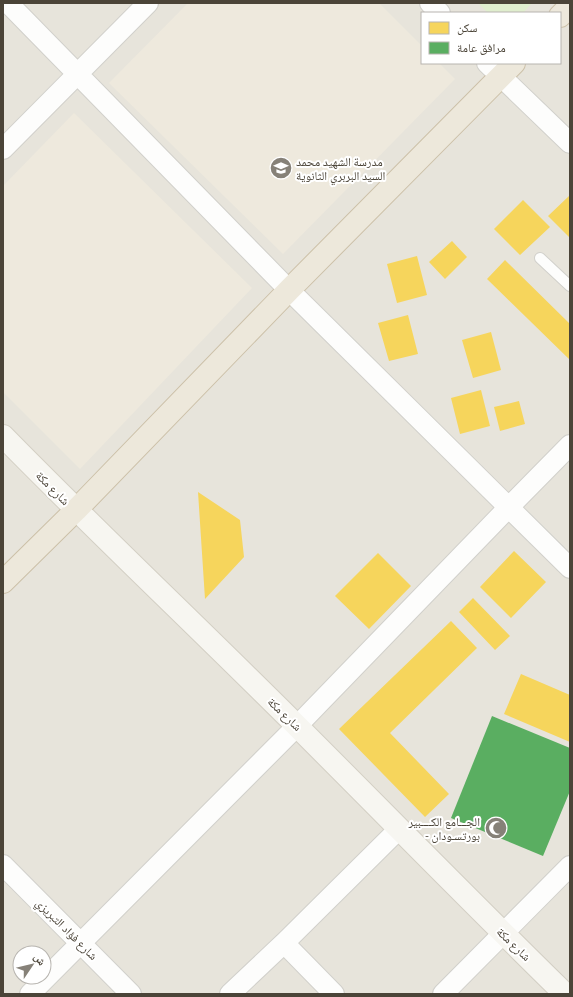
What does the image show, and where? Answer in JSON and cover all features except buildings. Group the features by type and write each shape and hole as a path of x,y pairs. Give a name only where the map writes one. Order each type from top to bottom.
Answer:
{"highway":[{"path":"561,15 570,6"},
{"path":"3,582 76,510 289,290 500,68"}],"main road":[{"name":"شارع مكة","path":"3,436 76,510 298,726 565,994"}],"street":[{"path":"8,3 289,290 570,568"},
{"path":"3,149 148,3"},
{"path":"430,3 439,12"},
{"path":"500,68 570,143"},
{"path":"30,994 80,942 298,726 509,506 570,445"},
{"path":"230,994 284,943 399,829"},
{"name":"شارع فؤاد التبريزي","path":"3,865 131,994"},
{"path":"443,994 570,866"},
{"path":"284,943 334,994"}],"lane":[{"path":"540,258 570,286"}],"shaded area":[{"path":"3,3 570,3 570,994 3,994"},
{"name":"مدرسة الشهيد محمد السيد البربري الثانوية","path":"188,3 379,3 421,45 421,64 440,64 455,79 283,254 109,83"},
{"path":"74,113 252,288 80,469 3,392 3,186"}],"green space":[{"path":"478,3 532,3 524,12 487,12"}],"place":[{"name":"مدرسة الشهيد محمد السيد البربري الثانوية","path":"281,168"},
{"name":"الجـــامع الكــــبير - بورتسـودان","path":"496,828"}]}
